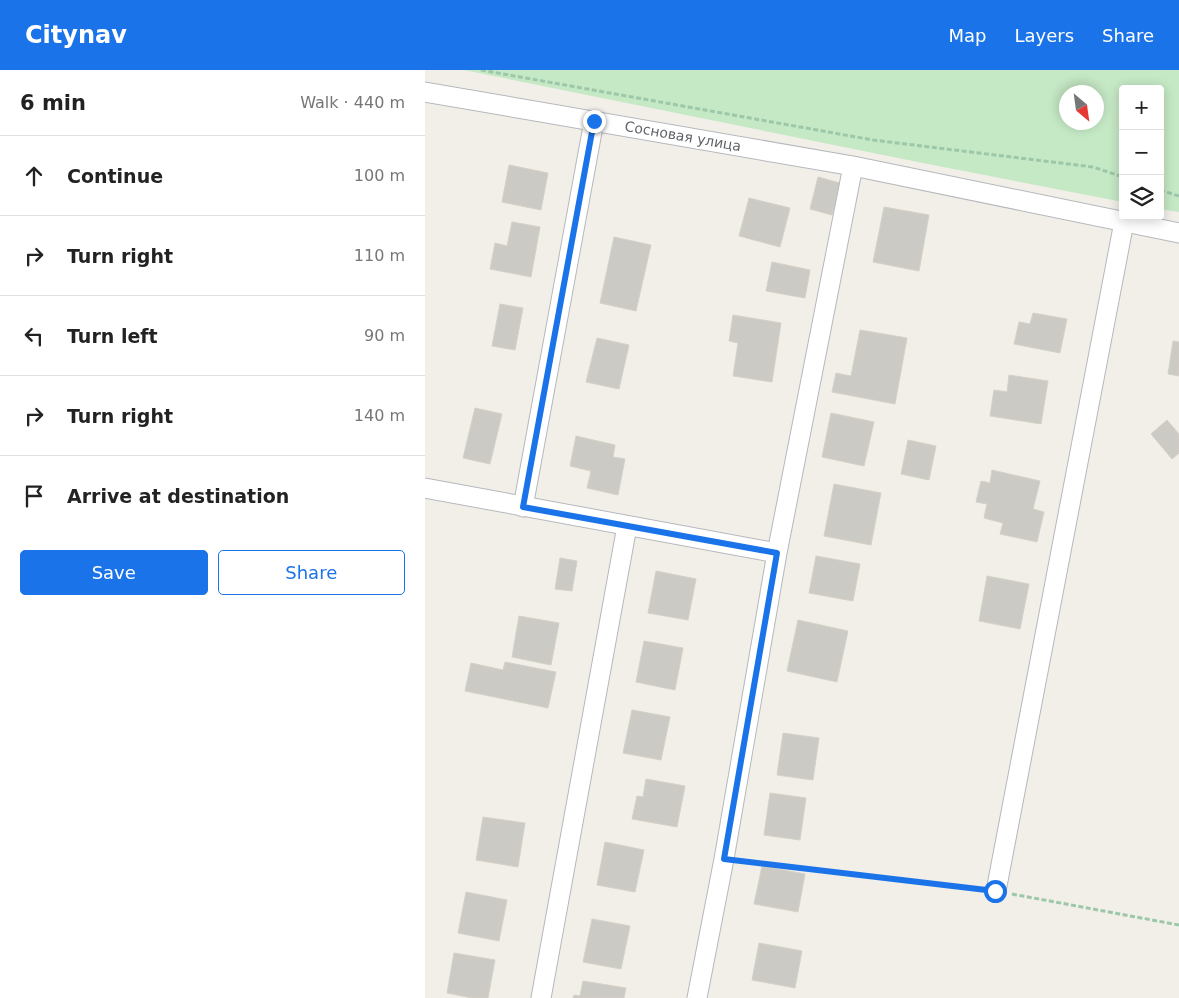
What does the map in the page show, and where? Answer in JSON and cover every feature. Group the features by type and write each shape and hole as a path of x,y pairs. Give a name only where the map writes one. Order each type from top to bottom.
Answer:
{"street":[{"name":"Сосновая улица","path":"425,92 853,166 1179,233"},
{"path":"523,507 594,121"},
{"path":"697,998 724,859 777,553 853,166"},
{"path":"995,891 1124,222"},
{"path":"425,488 777,553"},
{"path":"541,998 627,526"}],"path":[{"path":"481,70 873,140 1093,167 1119,176"},
{"path":"1164,191 1179,196"},
{"path":"724,859 995,891 1179,925"}],"green space":[{"path":"464,70 1179,70 1179,212 1164,210 1164,85 1119,85 1119,201"}],"building":[{"path":"509,165 548,173 541,210 502,202"},
{"path":"818,177 840,183 832,215 810,209"},
{"path":"749,198 790,208 780,247 739,236"},
{"path":"884,207 929,215 919,271 873,262"},
{"path":"512,222 540,227 531,277 490,269 495,243 507,246"},
{"path":"614,237 651,245 636,311 600,303"},
{"path":"772,262 810,270 805,298 766,291"},
{"path":"500,304 523,308 515,350 492,346"},
{"path":"1033,313 1067,319 1060,353 1014,344 1019,322 1030,324"},
{"path":"733,315 781,323 772,382 733,376 738,343 729,341"},
{"path":"860,330 907,338 895,404 832,392 836,373 851,376"},
{"path":"597,338 629,345 619,389 586,382"},
{"path":"1173,341 1179,342 1179,376 1168,374"},
{"path":"1009,375 1048,381 1041,424 990,416 994,390 1007,392"},
{"path":"475,408 502,414 490,464 463,458"},
{"path":"831,413 874,422 864,466 822,457"},
{"path":"1167,420 1179,434 1179,453 1172,459 1151,434"},
{"path":"576,436 615,445 613,457 625,459 618,495 587,488 591,471 570,466"},
{"path":"908,440 936,446 929,480 901,474"},
{"path":"992,470 1040,481 1033,509 1044,512 1037,542 1000,534 1003,523 984,518 987,504 976,502 981,481 990,483"},
{"path":"834,484 881,493 871,545 824,536"},
{"path":"816,556 860,564 853,601 809,593"},
{"path":"560,558 577,561 572,591 555,589"},
{"path":"656,571 696,579 688,620 648,613"},
{"path":"987,576 1029,584 1020,629 979,621"},
{"path":"519,616 559,623 551,665 512,657"},
{"path":"798,620 848,631 837,682 787,671"},
{"path":"644,641 683,648 675,690 636,682"},
{"path":"505,662 556,672 548,708 465,691 471,663 503,670"},
{"path":"632,710 670,717 661,760 623,753"},
{"path":"783,733 819,738 813,780 777,775"},
{"path":"646,779 685,786 677,827 632,819 637,796 643,797"},
{"path":"770,793 806,798 800,840 764,835"},
{"path":"483,817 525,823 518,867 476,860"},
{"path":"605,842 644,850 635,892 597,885"},
{"path":"762,866 805,874 798,912 754,904"},
{"path":"466,892 507,900 499,941 458,933"},
{"path":"592,919 630,926 621,969 583,962"},
{"path":"759,943 802,951 795,988 752,980"},
{"path":"454,953 495,960 488,998 472,998 447,993"},
{"path":"583,981 626,988 624,998 573,998 574,995 580,996"}],"route":[{"path":"594,121 523,507 777,553 724,859 995,891"}]}
